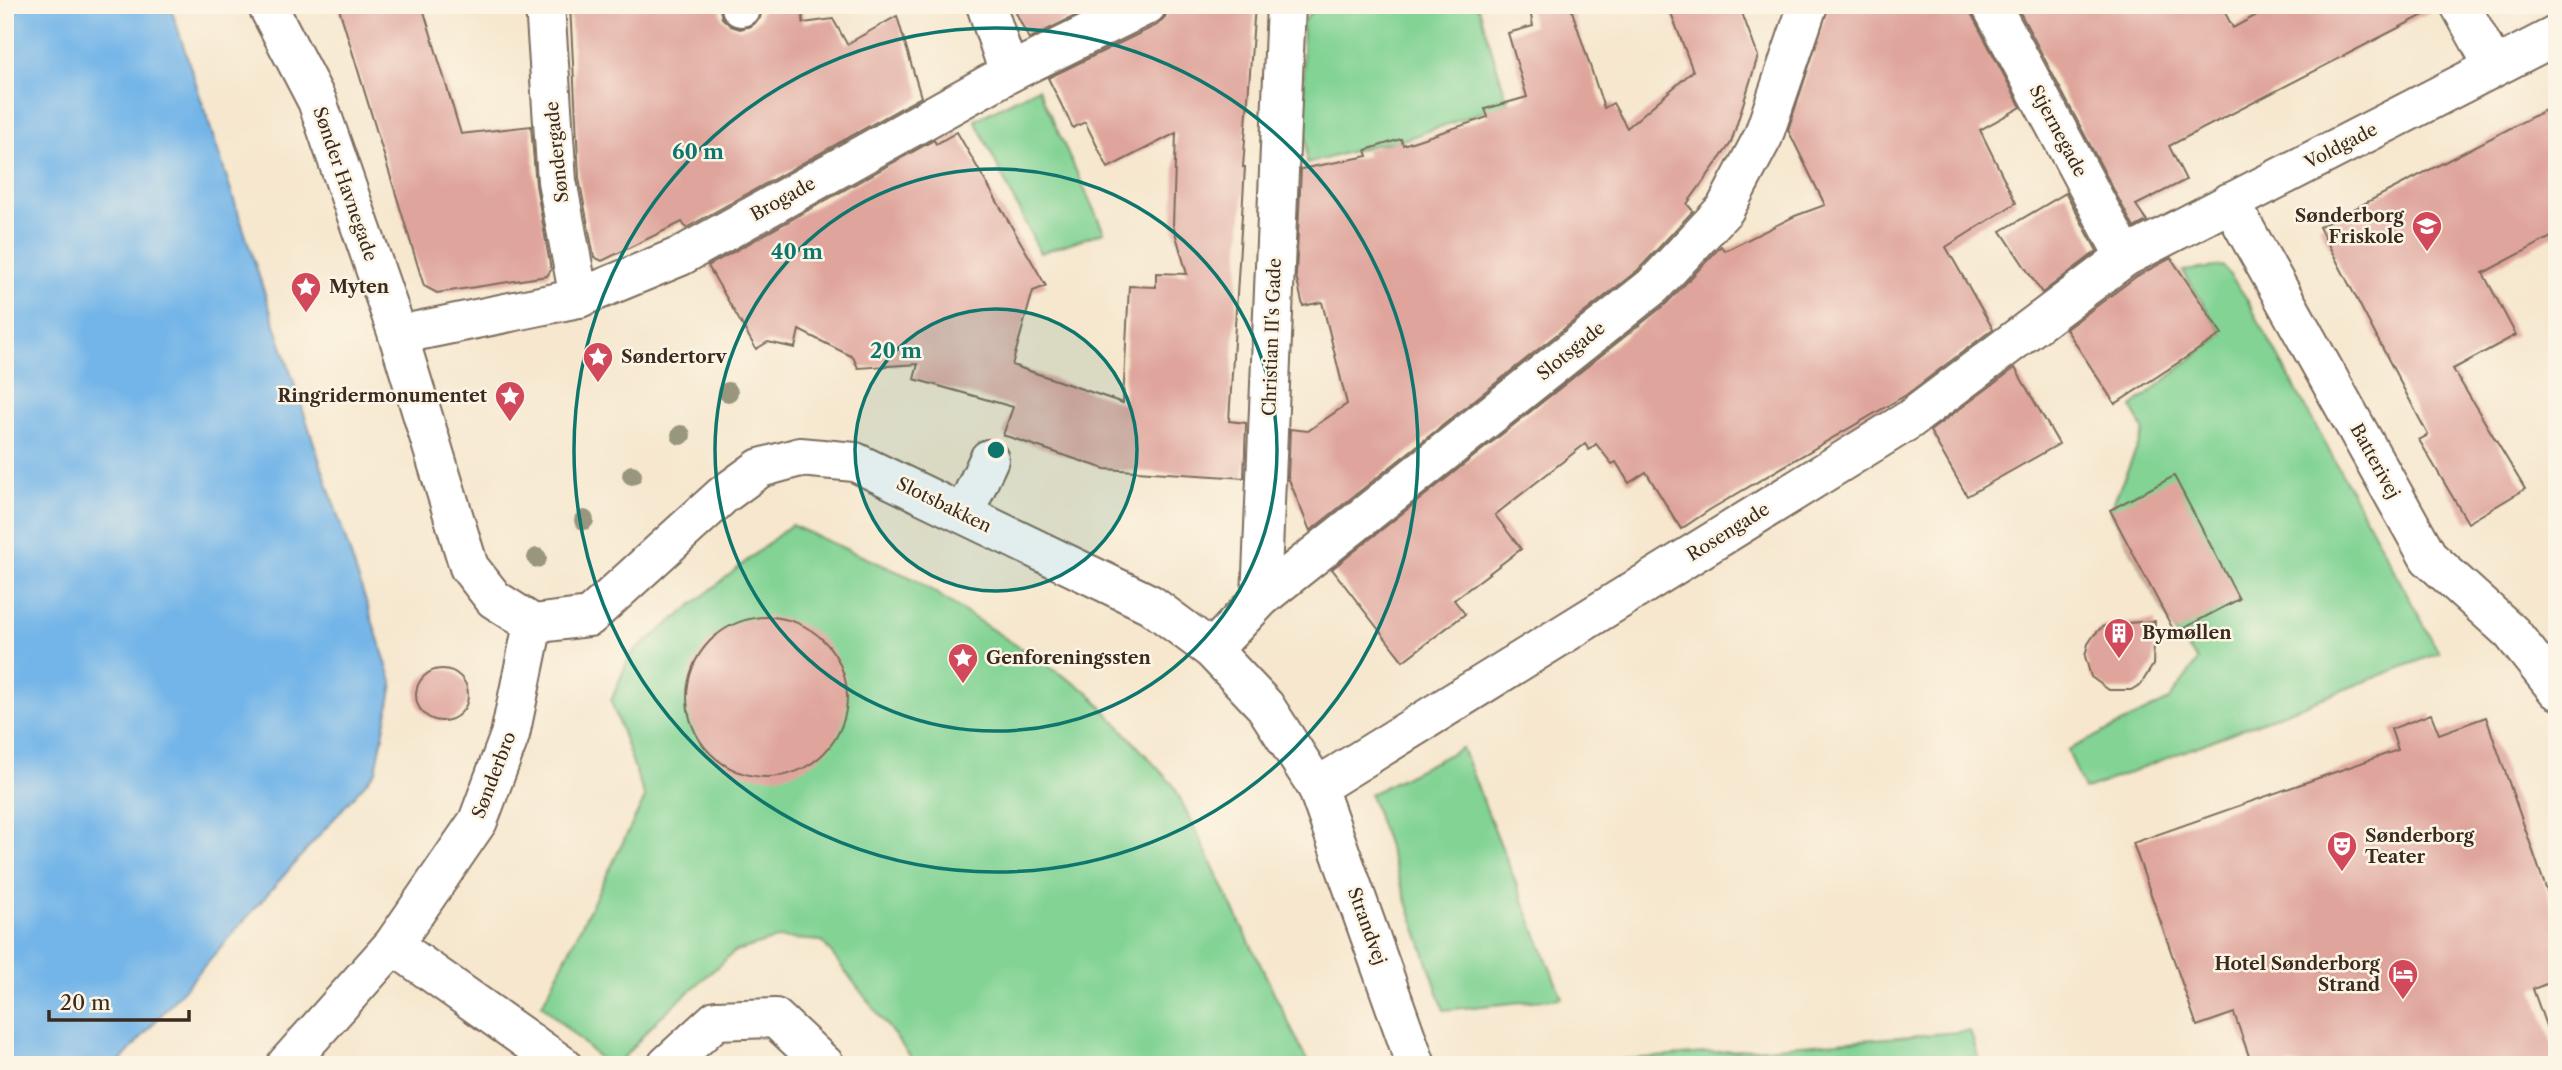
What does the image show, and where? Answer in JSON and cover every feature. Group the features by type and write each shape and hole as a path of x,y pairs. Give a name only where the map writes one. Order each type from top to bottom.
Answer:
{"street":[{"name":"Sønder Havnegade","path":"267,5 317,101 398,335 469,567 494,599 533,624"},
{"name":"Søndergade","path":"545,5 557,181 579,298"},
{"path":"986,5 1009,73"},
{"name":"Brogade","path":"398,335 579,298 681,256 1009,73 1147,5"},
{"name":"Christian II's Gade","path":"1261,598 1286,5"},
{"name":"Stjernegade","path":"1991,5 2125,257"},
{"path":"2460,5 2494,67"},
{"name":"Slotsgade","path":"1261,598 1662,276 1725,209 1763,137 1803,22"},
{"name":"Voldgade","path":"2125,257 2557,35"},
{"name":"Batterivej","path":"2230,202 2429,558 2512,633 2557,690"},
{"name":"Rosengade","path":"1317,787 1909,420 2125,257"},
{"name":"Slotsbakken","path":"533,624 589,617 723,495 760,468 800,457 855,462 1150,604 1212,650 1265,706 1317,787"},
{"path":"964,514 989,458"},
{"path":"1212,650 1261,598"},
{"name":"Sønderbro","path":"285,1065 393,945 478,821 510,735 533,624"},
{"name":"Strandvej","path":"1317,787 1416,1065"},
{"path":"393,945 562,1065"},
{"path":"667,1065 716,1020 775,1018 825,1065"}],"green space":[{"path":"1317,5 1473,5 1479,9 1508,103 1403,140 1374,145 1307,164 1302,23"},
{"path":"1038,88 1104,232 1040,253 975,120"},
{"path":"2223,266 2245,296 2439,653 2084,790 2068,750 2169,700 2198,660 2175,633 2110,510 2144,432 2132,407 2222,334 2183,271"},
{"path":"791,525 914,579 1088,692 1174,786 1309,1065 917,1065 822,941 778,938 734,952 658,1019 617,1065 607,1065 542,1005 645,798 611,701 630,655"},
{"path":"1462,748 1562,998 1444,1010 1370,794"},
{"path":"1970,1031 1981,1065 1560,1065"}],"water":[{"path":"5,5 170,5 393,684 376,771 117,1065 5,1065"}],"building":[{"path":"338,5 422,5 461,134 531,126 536,185 551,270 547,276 437,293 424,286"},
{"path":"570,5 719,5 722,18 731,26 740,29 751,26 760,18 763,5 802,5 803,23 833,19 847,44 897,16 921,97 686,228 682,222 602,261 594,257 579,178"},
{"path":"1012,5 1097,5 1029,39"},
{"path":"1169,5 1255,5 1229,421 1246,423 1244,478 1105,469 1003,435 1013,407 914,379 918,364 858,368 853,357 799,330 795,348 768,342 756,349 708,266 934,140 936,144 957,132 1046,286 1033,291 1012,365 1123,403 1129,286 1156,287 1156,273 1187,274 1173,225 1176,133 1108,168 1085,122 1073,128 1048,78 1157,25 1165,17"},
{"path":"1529,5 1570,5 1604,108 1613,103 1627,128 1693,71 1668,5 1739,5 1758,56 1731,143 1687,204 1693,211 1638,270 1310,531 1288,477 1290,429 1308,431 1347,404 1322,302 1303,306 1296,276 1301,169 1368,156 1366,150 1401,139 1403,145 1488,117 1485,109 1527,97 1508,33 1533,26"},
{"path":"1829,5 1969,5 2021,107 1980,130 2016,203 1946,247 1993,329 1906,395 1681,529 1646,472 1629,483 1616,462 1612,464 1596,444 1589,450 1585,444 1495,515 1521,549 1454,600 1465,614 1403,661 1332,569 1667,303 1721,246 1725,251 1795,216 1825,205 1788,130"},
{"path":"2016,5 2221,5 2233,28 2275,5 2439,7 2169,146 2186,180 2136,205 2147,221 2134,228"},
{"name":"Sønderborg Friskole","path":"2557,104 2557,234 2483,273 2516,335 2453,369 2525,489 2468,523 2419,440 2428,435 2319,227"},
{"path":"2066,193 2097,251 2042,293 2001,231"},
{"path":"2171,258 2222,334 2115,404 2066,329 2137,276"},
{"path":"2015,368 2059,444 1967,496 1930,431"},
{"path":"2174,476 2239,599 2175,633 2110,510"},
{"path":"767,617 798,623 824,640 841,666 847,697 841,728 824,754 798,771 767,777 736,771 710,754 693,728 687,697 693,666 710,640 736,623"},
{"name":"Bymøllen","path":"2155,621 2153,665 2141,684 2131,690 2109,690 2091,677 2085,656 2088,644 2102,627"},
{"path":"442,669 461,676 468,695 461,714 442,721 423,714 416,695 423,676"},
{"name":"Sønderborg Teater","path":"2431,714 2439,734 2486,717 2557,920 2557,980 2533,989 2557,1057 2557,1065 2252,1065 2234,1013 2197,1026 2133,843 2398,750 2391,729"}],"place":[{"name":"Sønderborg Friskole","path":"2427,253"},
{"name":"Myten","path":"306,314"},
{"name":"Søndertorv","path":"598,384"},
{"name":"Ringridermonumentet","path":"510,423"},
{"name":"Bymøllen","path":"2119,660"},
{"name":"Genforeningssten","path":"963,685"},
{"name":"Sønderborg Teater","path":"2342,873"},
{"name":"Hotel Sønderborg Strand","path":"2403,1001"}]}
